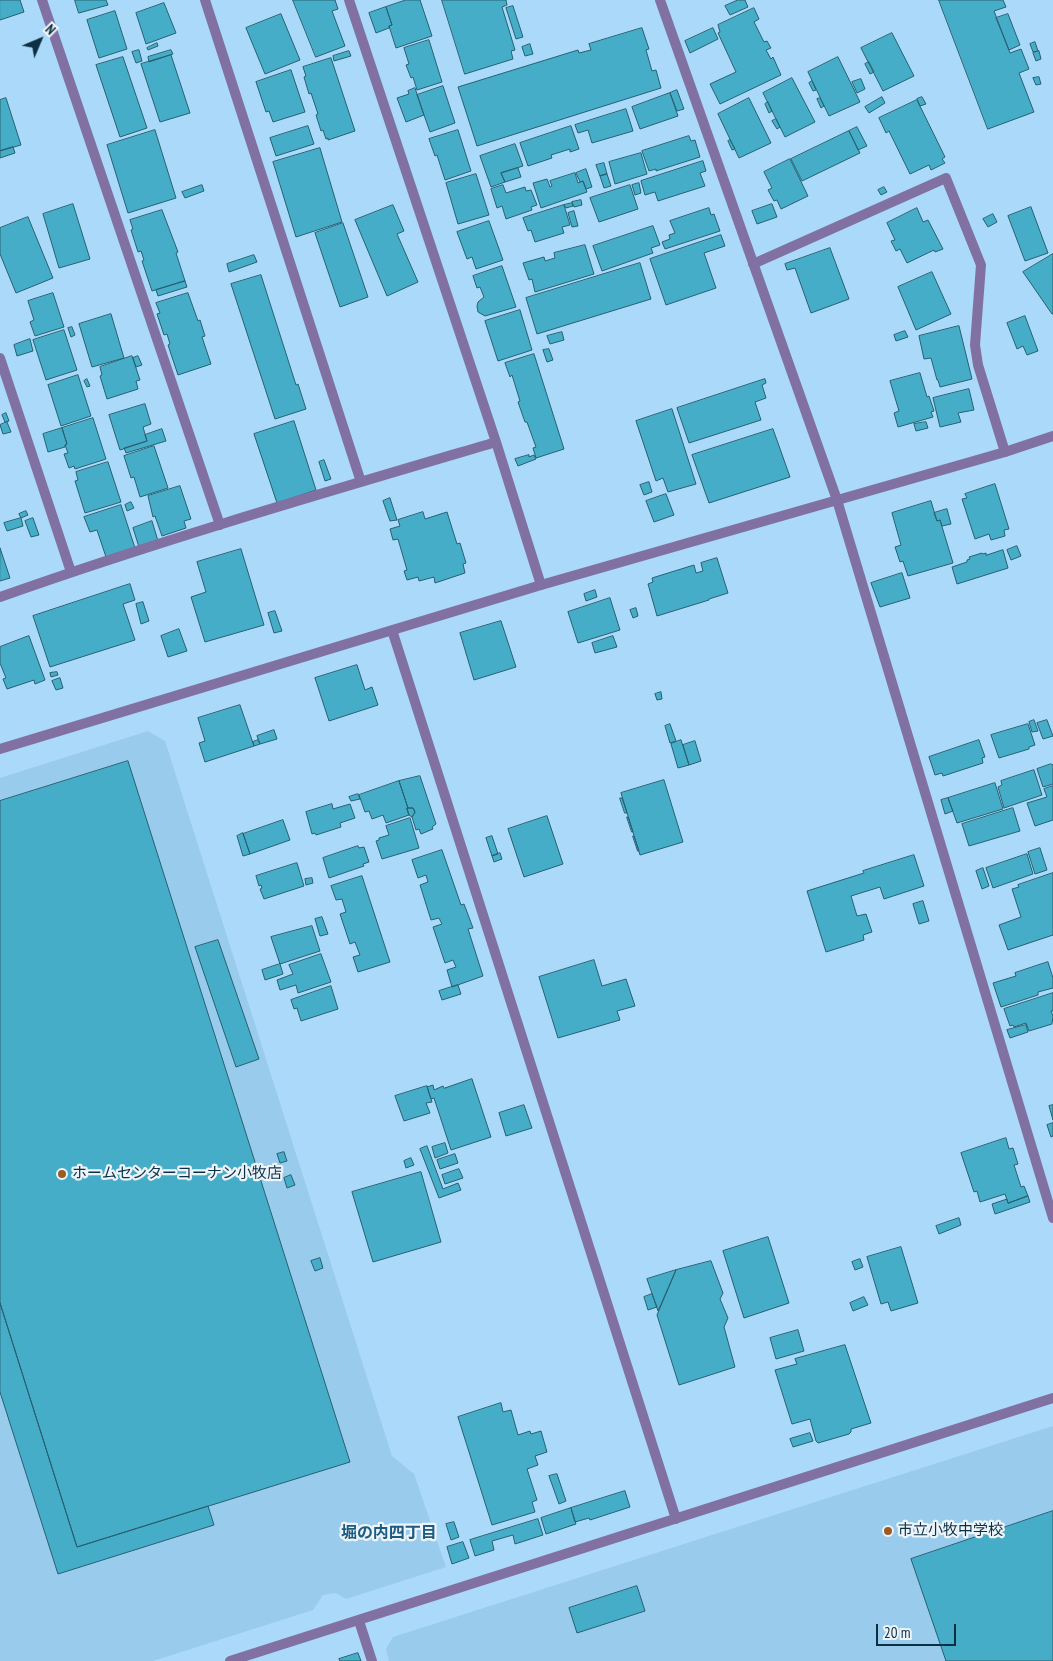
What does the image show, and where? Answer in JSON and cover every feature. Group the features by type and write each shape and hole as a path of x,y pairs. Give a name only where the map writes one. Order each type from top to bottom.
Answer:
{"street":[{"path":"42,0 220,525"},
{"path":"205,0 361,482"},
{"path":"349,0 496,442 541,584"},
{"path":"660,0 837,500 1053,1218"},
{"path":"753,264 946,178 981,265 975,345 978,364 1005,452"},
{"path":"0,358 71,572"},
{"path":"0,749 541,584 1005,452 1053,436"},
{"path":"0,596 220,525 496,442"},
{"path":"392,630 676,1519"},
{"path":"230,1661 1053,1398"},
{"path":"359,1620 372,1661"}],"shaded area":[{"path":"148,731 165,741 392,1456 414,1474 446,1567 346,1599 336,1593 323,1595 313,1610 153,1661 0,1661 0,778"},
{"name":"市立小牧中学校","path":"1053,1426 1053,1661 389,1661 386,1649 393,1637"}],"building":[{"path":"0,0 20,0 24,12 0,20"},
{"path":"75,0 106,0 108,5 79,13"},
{"path":"293,0 335,0 338,9 332,11 345,46 316,57"},
{"path":"406,0 420,0 432,36 396,48 389,26 392,25 386,7"},
{"path":"442,0 506,0 507,5 502,7 515,50 511,51 513,59 465,74"},
{"path":"738,0 745,0 748,7 730,15 725,6"},
{"path":"939,0 1003,0 1006,7 994,11 1010,53 1021,49 1029,69 1019,73 1034,112 988,129"},
{"path":"164,3 176,33 146,44 136,13"},
{"path":"513,6 523,37 516,39 506,8"},
{"path":"386,7 392,25 376,33 369,13"},
{"path":"754,8 759,19 754,22 764,42 767,41 771,48 766,50 771,59 773,57 781,75 720,104 710,84 736,72 718,33 720,32 718,25"},
{"path":"115,11 127,49 99,58 87,20"},
{"path":"281,14 300,60 265,74 246,28"},
{"path":"1008,14 1020,45 1009,50 996,18"},
{"path":"642,28 649,49 646,50 652,71 656,70 661,88 477,146 458,87 578,50 579,53 591,50 589,44"},
{"path":"713,28 718,39 690,53 685,41"},
{"path":"892,33 914,76 883,91 861,48"},
{"path":"429,40 442,82 417,90 413,77 411,78 406,65 409,64 404,48"},
{"path":"1035,42 1038,51 1033,52 1030,44"},
{"path":"157,43 158,46 148,50 147,48"},
{"path":"530,44 533,54 525,56 522,47"},
{"path":"139,50 142,61 136,63 132,52"},
{"path":"171,50 173,54 149,62 148,57"},
{"path":"349,51 351,56 334,61 333,56"},
{"path":"1039,51 1041,59 1036,61 1033,53"},
{"path":"171,55 190,113 160,122 141,64"},
{"path":"123,57 147,128 120,137 96,65"},
{"path":"838,57 860,102 829,116 808,72"},
{"path":"331,58 355,131 328,140 323,130 321,131 316,115 318,114 304,77 306,76 303,67"},
{"path":"869,62 874,72 870,74 865,64"},
{"path":"291,70 305,112 273,122 269,111 266,112 256,82"},
{"path":"1039,77 1041,84 1036,85 1033,78"},
{"path":"792,78 815,122 785,137 763,93"},
{"path":"861,79 865,89 857,93 852,82"},
{"path":"812,81 816,90 813,91 809,83"},
{"path":"443,86 455,123 430,132 417,95"},
{"path":"415,88 424,115 406,122 397,98 409,94 408,91"},
{"path":"677,90 684,109 677,111 670,93"},
{"path":"670,93 678,116 640,129 632,107"},
{"path":"882,97 885,103 869,113 865,107"},
{"path":"922,97 926,104 920,106 917,99"},
{"path":"6,98 21,145 0,151 0,100"},
{"path":"749,98 771,143 739,158 718,114"},
{"path":"820,98 824,106 821,108 817,99"},
{"path":"917,100 945,157 942,159 945,163 931,170 929,165 910,174 889,131 886,133 879,118"},
{"path":"768,102 772,111 769,113 765,104"},
{"path":"626,109 633,131 592,143 588,130 578,133 575,125"},
{"path":"776,119 780,127 777,129 772,121"},
{"path":"308,126 314,144 276,156 270,138"},
{"path":"571,126 579,149 570,152 570,149 551,155 552,158 528,166 520,143"},
{"path":"857,127 867,146 858,150 849,131"},
{"path":"155,130 176,198 128,213 107,145"},
{"path":"458,130 471,171 445,180 437,155 435,156 429,139"},
{"path":"849,131 860,153 802,181 791,159"},
{"path":"689,136 691,141 695,140 700,157 656,171 656,169 649,171 642,151"},
{"path":"730,140 735,149 732,150 728,141"},
{"path":"515,144 523,166 501,173 505,182 491,187 480,156"},
{"path":"13,147 15,153 0,158 0,151"},
{"path":"320,148 342,222 296,237 273,162"},
{"path":"641,153 647,174 615,184 609,162"},
{"path":"790,159 808,196 781,209 777,200 774,201 768,190 772,188 764,172"},
{"path":"703,161 706,171 700,173 705,186 658,201 655,192 645,195 641,181"},
{"path":"604,163 607,174 600,176 596,165"},
{"path":"518,168 521,177 505,182 501,173"},
{"path":"586,169 592,187 586,189 583,181 580,182 576,173"},
{"path":"575,173 578,183 583,181 587,192 541,208 533,183 547,179 550,187 552,186 550,181"},
{"path":"476,174 489,215 458,224 446,183"},
{"path":"607,174 611,186 604,188 600,176"},
{"path":"639,183 641,193 635,195 632,185"},
{"path":"202,185 204,191 185,198 182,192"},
{"path":"503,185 506,193 525,187 526,191 531,190 537,205 531,207 532,210 506,219 502,206 497,208 491,189"},
{"path":"630,185 638,209 599,222 590,198"},
{"path":"884,187 887,192 881,195 878,190"},
{"path":"581,200 582,205 574,207 572,202"},
{"path":"572,203 573,206 566,208 564,205"},
{"path":"73,204 90,259 59,268 43,214"},
{"path":"772,204 777,217 757,224 752,211"},
{"path":"393,205 404,231 397,234 418,282 387,296 355,220"},
{"path":"564,205 570,225 562,227 564,233 535,242 531,230 528,231 523,218"},
{"path":"1031,207 1048,253 1025,261 1008,216"},
{"path":"709,208 711,215 714,214 720,231 665,249 662,242 670,239 669,235 675,233 670,221"},
{"path":"917,208 923,222 928,220 943,249 935,252 934,250 907,263 900,249 896,251 891,241 895,240 887,223"},
{"path":"162,210 178,252 176,253 185,281 152,291 142,261 144,260 141,251 138,252 131,230 133,229 130,220"},
{"path":"574,211 578,226 572,227 568,213"},
{"path":"993,214 997,222 988,227 983,219"},
{"path":"28,217 53,278 16,293 0,254 0,228"},
{"path":"489,221 503,260 476,269 472,257 467,259 457,232"},
{"path":"343,223 368,297 340,307 315,233"},
{"path":"653,226 660,245 651,248 653,253 602,271 593,246"},
{"path":"721,235 725,246 704,253 716,288 666,305 650,259"},
{"path":"585,245 594,274 535,292 532,279 529,280 523,263 544,257 545,261 555,258 554,253"},
{"path":"830,248 849,299 811,313 795,268 787,270 785,264"},
{"path":"1053,254 1053,314 1052,314 1023,272"},
{"path":"254,255 257,262 229,272 227,264"},
{"path":"640,263 651,299 537,334 526,298"},
{"path":"502,266 516,307 485,316 478,312 478,302 484,297 480,287 477,288 473,276"},
{"path":"932,272 951,314 916,330 898,287"},
{"path":"261,275 296,385 298,384 306,409 275,419 231,284"},
{"path":"185,281 187,287 158,296 156,290"},
{"path":"53,293 64,327 35,336 30,322 34,320 28,301"},
{"path":"188,293 198,321 200,320 205,336 202,337 211,364 178,375 168,345 170,344 167,334 164,335 157,314 160,313 156,303"},
{"path":"520,310 532,350 498,361 485,321"},
{"path":"111,314 124,358 92,367 79,324"},
{"path":"1025,316 1038,351 1027,355 1023,346 1017,349 1007,323"},
{"path":"959,326 972,379 940,387 931,358 924,359 919,336"},
{"path":"72,327 75,335 71,337 68,328"},
{"path":"64,330 77,370 46,380 33,340"},
{"path":"905,331 908,337 896,341 894,335"},
{"path":"562,332 564,340 550,344 547,336"},
{"path":"30,339 33,351 17,356 14,345"},
{"path":"549,349 553,360 547,362 543,350"},
{"path":"534,354 564,449 536,458 533,448 536,447 518,402 520,401 512,375 510,377 505,363"},
{"path":"132,356 140,380 136,381 138,389 107,399 100,376 102,375 100,367"},
{"path":"138,356 142,365 136,367 133,358"},
{"path":"920,373 927,397 929,396 934,411 931,412 933,417 898,427 894,413 899,411 890,381"},
{"path":"78,375 91,416 61,426 48,385"},
{"path":"87,379 90,386 87,387 84,381"},
{"path":"765,379 766,383 762,385 766,398 755,402 761,420 689,443 677,408"},
{"path":"969,389 974,410 958,413 961,422 940,427 933,398"},
{"path":"145,404 151,424 143,427 147,441 120,450 109,415"},
{"path":"672,409 696,484 668,492 663,478 656,481 636,421"},
{"path":"6,413 9,421 5,422 2,415"},
{"path":"93,418 106,459 75,469 74,466 69,468 64,454 68,453 62,428"},
{"path":"294,421 316,490 277,503 254,434"},
{"path":"7,422 11,432 3,434 0,425"},
{"path":"926,422 928,428 916,431 914,424"},
{"path":"62,428 67,444 65,447 48,452 43,434"},
{"path":"162,429 166,441 126,453 124,448 147,441 145,435"},
{"path":"773,429 790,477 709,503 692,455"},
{"path":"154,446 168,488 140,497 134,477 131,478 124,456"},
{"path":"529,455 529,457 534,455 536,459 518,466 515,459"},
{"path":"324,460 331,479 325,481 319,462"},
{"path":"108,462 121,502 85,513 75,481 78,480 76,472"},
{"path":"649,482 652,492 644,495 640,485"},
{"path":"995,484 1009,529 1004,530 1005,536 991,540 989,534 975,539 962,499 967,498 965,494"},
{"path":"180,486 191,519 184,521 186,528 162,536 155,516 153,517 148,496"},
{"path":"666,494 674,515 654,522 646,501"},
{"path":"390,498 397,520 390,521 383,501"},
{"path":"931,501 937,521 940,520 953,563 908,576 903,561 900,562 895,547 901,545 892,513"},
{"path":"131,502 134,508 127,511 125,505"},
{"path":"121,505 135,548 106,557 97,530 90,532 84,517"},
{"path":"947,509 951,524 942,526 940,520 937,521 934,513"},
{"path":"26,511 28,515 21,518 19,514"},
{"path":"423,512 425,519 447,512 457,544 460,543 466,563 463,564 465,573 435,583 434,577 419,581 418,577 407,580 404,571 407,570 398,539 393,540 390,529 400,526 398,520"},
{"path":"21,518 23,526 7,531 4,523"},
{"path":"33,518 39,535 31,537 25,521"},
{"path":"152,521 158,541 139,547 133,528"},
{"path":"1017,546 1021,556 1011,560 1007,550"},
{"path":"0,548 10,578 0,581"},
{"path":"241,549 264,625 205,642 191,597 206,592 197,562"},
{"path":"1003,550 1008,568 957,584 952,567 967,562 970,559 969,557"},
{"path":"717,558 728,593 657,616 648,584 653,582 652,578 694,565 696,573 703,571 701,563"},
{"path":"902,573 910,598 880,607 871,583"},
{"path":"130,584 135,600 123,604 135,640 50,667 33,616"},
{"path":"595,590 597,597 586,601 584,594"},
{"path":"610,598 620,630 578,643 568,612"},
{"path":"143,602 149,621 141,624 136,604"},
{"path":"636,608 638,616 633,618 630,610"},
{"path":"275,611 282,631 274,633 268,613"},
{"path":"501,621 516,667 474,680 460,633"},
{"path":"179,629 187,651 168,657 161,636"},
{"path":"29,636 45,680 35,684 34,680 7,689 3,679 6,678 0,663 0,647"},
{"path":"613,636 617,647 595,653 592,643"},
{"path":"357,665 365,690 372,687 378,705 329,721 315,678"},
{"path":"57,672 58,675 51,677 50,673"},
{"path":"60,678 63,688 56,690 52,681"},
{"path":"661,692 662,699 657,700 655,694"},
{"path":"240,705 254,746 205,762 199,743 205,741 198,718"},
{"path":"1034,720 1038,731 1032,732 1029,722"},
{"path":"1047,720 1053,736 1043,739 1037,723"},
{"path":"670,724 676,741 670,743 665,726"},
{"path":"1028,724 1035,745 1029,747 1029,749 999,758 991,735"},
{"path":"274,730 277,739 260,744 257,736"},
{"path":"258,740 260,744 254,746 253,742"},
{"path":"681,740 689,765 678,768 671,744"},
{"path":"979,740 985,757 982,758 983,763 943,776 942,773 935,775 929,757"},
{"path":"695,741 701,761 689,765 683,745"},
{"path":"128,761 350,1462 77,1547 0,1303 0,801"},
{"path":"1053,765 1053,784 1043,787 1037,769"},
{"path":"1034,770 1042,795 1004,808 998,787 1002,785 1001,781"},
{"path":"420,776 436,824 432,827 433,829 421,834 419,829 416,830 412,817 415,812 413,808 408,808 399,781"},
{"path":"664,780 683,842 640,855 621,793"},
{"path":"399,781 409,815 386,823 383,815 372,819 369,811 365,812 359,795"},
{"path":"995,783 1003,809 957,823 948,798"},
{"path":"1053,786 1053,820 1035,826 1027,803 1047,797 1044,789"},
{"path":"358,794 360,799 351,801 349,797"},
{"path":"620,798 622,798 627,813 625,813"},
{"path":"948,798 953,811 945,814 941,800"},
{"path":"332,804 333,809 350,804 355,818 340,823 341,827 316,835 315,833 312,834 306,812"},
{"path":"407,808 413,808 415,812 412,817 409,815"},
{"path":"1013,808 1020,831 969,846 962,824"},
{"path":"547,816 563,864 524,877 508,829"},
{"path":"410,818 419,848 382,859 376,841 389,835 386,826"},
{"path":"283,820 290,840 250,854 243,834"},
{"path":"243,833 250,854 243,856 237,836"},
{"path":"492,836 498,854 492,856 486,838"},
{"path":"358,846 359,848 364,847 369,862 363,864 364,866 329,878 323,858"},
{"path":"1040,848 1047,870 1035,874 1028,852"},
{"path":"442,850 461,905 464,904 473,928 468,929 483,976 452,987 447,970 456,967 453,960 445,963 433,927 442,924 439,918 431,920 420,885 428,882 426,875 418,878 412,860"},
{"path":"500,853 502,859 494,862 492,856"},
{"path":"1027,854 1033,874 993,888 986,868"},
{"path":"914,855 924,886 884,899 880,887 851,896 857,916 866,914 872,932 863,935 864,940 826,952 807,891"},
{"path":"297,863 304,886 264,899 260,889 262,888 261,885 259,886 256,876"},
{"path":"983,868 989,886 982,889 976,871"},
{"path":"1053,873 1053,935 1008,950 999,925 1021,917 1012,889 1019,887 1018,885"},
{"path":"362,876 390,962 358,972 353,957 360,955 355,942 350,944 340,914 346,912 342,899 336,900 331,886"},
{"path":"312,878 313,883 306,885 305,879"},
{"path":"923,901 929,921 919,924 913,904"},
{"path":"322,917 328,934 320,936 315,919"},
{"path":"312,926 320,951 280,964 271,937"},
{"path":"218,940 259,1059 236,1067 195,947"},
{"path":"321,954 331,982 298,993 296,985 280,990 277,980 293,974 289,965"},
{"path":"594,960 602,986 626,979 635,1006 617,1011 620,1020 558,1038 539,977"},
{"path":"1048,962 1053,978 1053,988 1001,1007 993,983 1016,976 1015,973"},
{"path":"280,964 283,974 265,980 262,970"},
{"path":"458,985 461,994 442,1000 439,991"},
{"path":"331,986 338,1009 301,1021 297,1008 294,1009 291,1000"},
{"path":"1053,993 1052,1024 1029,1031 1026,1023 1014,1027 1013,1025 1010,1026 1004,1009"},
{"path":"1026,1025 1028,1032 1010,1038 1007,1030"},
{"path":"472,1079 491,1137 451,1150 434,1098 431,1099 427,1087 433,1085 434,1090"},
{"path":"427,1086 432,1102 426,1103 430,1113 404,1121 395,1096"},
{"path":"524,1105 532,1128 506,1136 499,1113"},
{"path":"1053,1105 1053,1120 1049,1106"},
{"path":"1053,1123 1053,1136 1051,1137 1047,1125"},
{"path":"1006,1138 1009,1149 1013,1148 1018,1164 1014,1165 1021,1187 1024,1186 1028,1196 1008,1203 1005,1194 980,1202 977,1191 974,1192 961,1153"},
{"path":"445,1143 448,1153 435,1158 432,1147"},
{"path":"427,1146 443,1189 458,1183 461,1190 439,1198 420,1149"},
{"path":"284,1152 287,1161 280,1163 277,1154"},
{"path":"455,1154 458,1163 440,1169 437,1160"},
{"path":"411,1158 414,1165 406,1168 404,1161"},
{"path":"459,1169 463,1178 445,1184 442,1175"},
{"path":"421,1172 441,1242 373,1262 352,1192"},
{"path":"291,1175 295,1185 287,1188 284,1178"},
{"path":"1028,1196 1030,1202 995,1214 992,1204 1007,1199 1008,1203"},
{"path":"959,1218 961,1225 939,1234 936,1226"},
{"path":"768,1237 789,1303 744,1318 723,1251"},
{"path":"901,1247 918,1303 891,1311 888,1302 881,1304 867,1257"},
{"path":"320,1258 323,1268 315,1271 311,1261"},
{"path":"860,1259 863,1267 855,1270 852,1262"},
{"path":"711,1261 723,1293 720,1299 728,1318 724,1327 735,1367 679,1385 657,1315 676,1270"},
{"path":"676,1270 658,1311 647,1279"},
{"path":"652,1294 657,1307 648,1310 644,1297"},
{"path":"864,1297 868,1305 853,1311 850,1303"},
{"path":"0,1303 77,1547 208,1506 214,1525 58,1574 0,1392"},
{"path":"798,1330 804,1351 776,1359 770,1338"},
{"path":"845,1345 871,1423 851,1429 849,1434 818,1443 810,1419 792,1424 775,1370 797,1364 795,1359"},
{"path":"501,1403 503,1412 511,1410 518,1435 530,1431 531,1434 541,1431 547,1452 535,1456 538,1465 527,1469 537,1500 532,1502 535,1512 492,1525 458,1417"},
{"path":"810,1433 813,1441 793,1447 790,1439"},
{"path":"557,1474 566,1501 559,1504 549,1476"},
{"path":"625,1491 630,1507 590,1520 589,1518 575,1522 571,1508"},
{"path":"571,1508 576,1524 546,1534 541,1518"},
{"path":"1053,1511 1053,1661 946,1661 911,1559"},
{"path":"538,1519 543,1535 515,1544 513,1535 492,1541 494,1550 475,1556 470,1540"},
{"path":"454,1522 459,1537 451,1540 446,1524"},
{"path":"463,1542 469,1558 452,1564 447,1547"},
{"path":"637,1586 645,1611 577,1633 569,1608"},
{"path":"358,1653 361,1661 340,1661 339,1659"}],"place":[{"name":"ホームセンターコーナン小牧店","path":"62,1174"},
{"name":"市立小牧中学校","path":"888,1531"}],"district":[{"name":"堀の内四丁目","path":"389,1533"}]}
